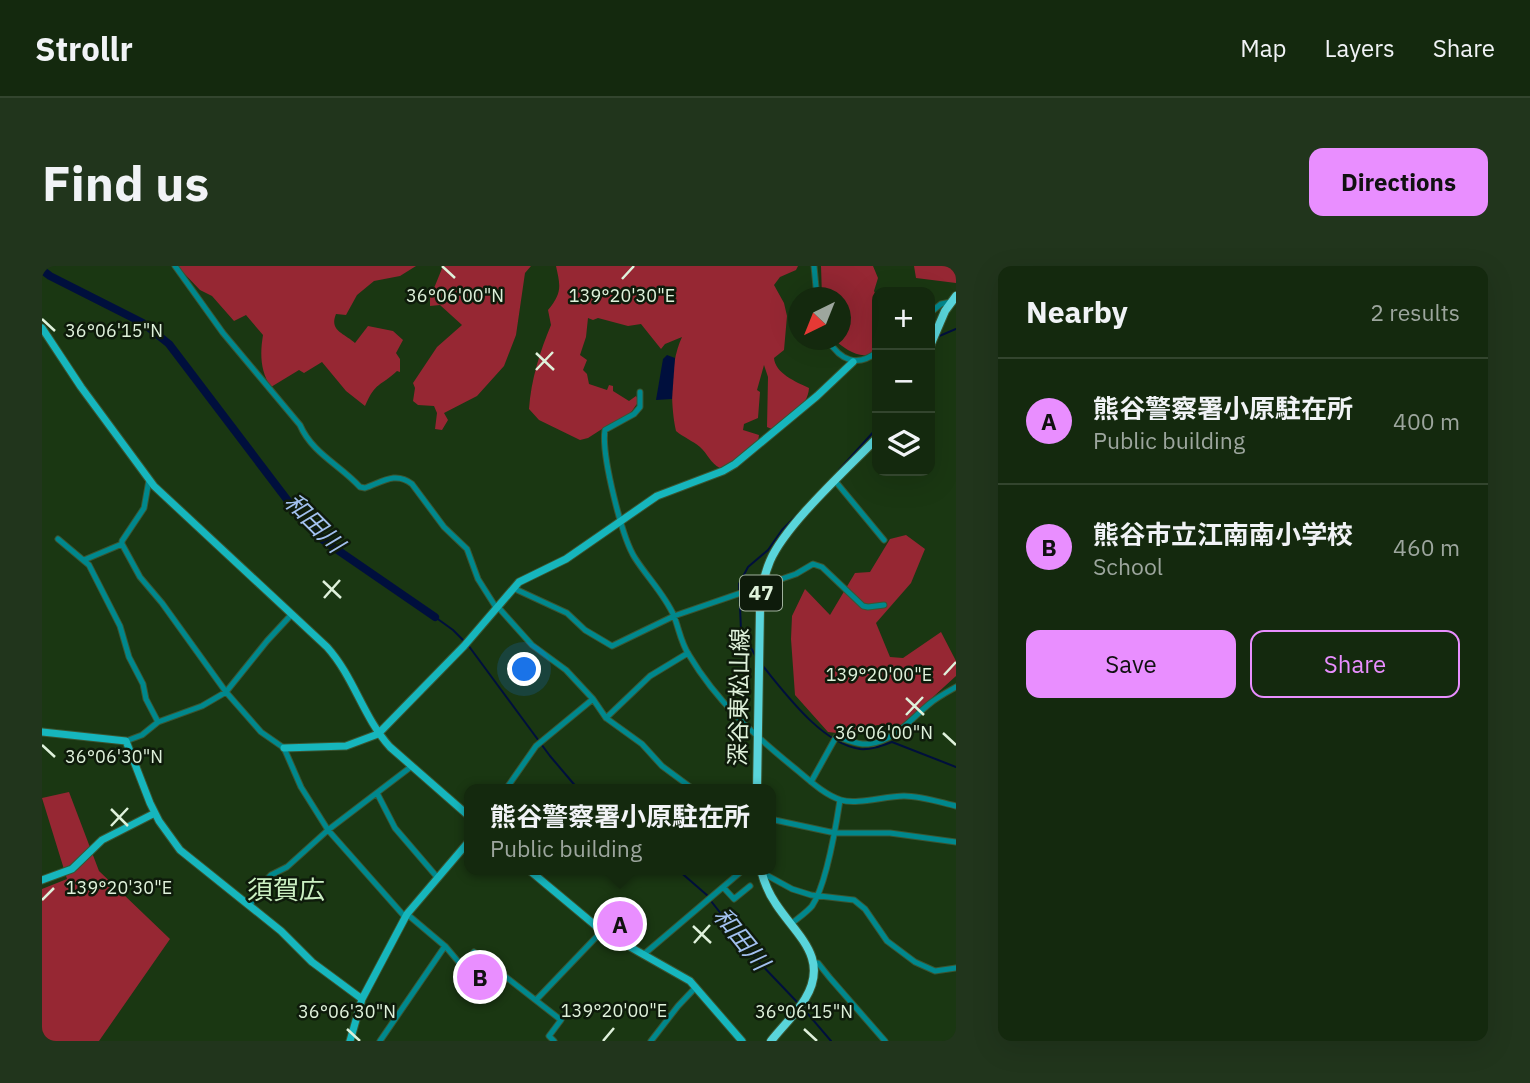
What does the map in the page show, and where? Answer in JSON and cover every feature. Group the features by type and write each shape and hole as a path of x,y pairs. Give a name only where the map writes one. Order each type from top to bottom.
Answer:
{"main road":[{"path":"935,336 954,299"},
{"name":"深谷東松山線","path":"757,784 762,586 776,548 872,443"},
{"path":"763,875 775,903 807,944 813,963 813,981 802,1004 771,1041"}],"street":[{"path":"175,266 223,333 300,425 312,446 360,487 365,488 397,477 412,484 444,527 467,549 478,579 498,608 532,645 556,660 593,699 606,718 642,744 662,766 686,784"},
{"path":"814,266 816,287"},
{"path":"935,309 954,299"},
{"path":"42,328 149,480 327,647 345,669 378,733 464,812"},
{"path":"835,350 853,362"},
{"path":"284,748 346,746 378,733 466,644 513,588 526,577 566,559 657,496 735,464 817,396 853,362 872,355"},
{"path":"640,392 640,407 634,414 605,430 604,435 606,456 621,520 634,556 674,616 678,634 688,653 723,704 758,738 811,782 840,800 857,802 874,797 906,796 956,806"},
{"path":"149,480 144,508 122,541 140,577 226,692 261,732 284,748 302,787 328,830 406,916 444,946 462,966 474,952 561,1020 549,1036 554,1041"},
{"path":"836,482 884,540"},
{"path":"58,539 84,560 120,626 124,645 158,722"},
{"path":"84,560 122,544"},
{"path":"513,588 568,613 585,630 612,646 674,616 796,574 813,564 822,567 863,606 884,605"},
{"path":"42,732 126,741 142,735 158,722 202,706 226,692 292,614"},
{"path":"606,718 650,676 688,653"},
{"path":"811,782 836,737 861,744 885,739 930,703 956,687"},
{"path":"510,784 540,742 593,699"},
{"path":"126,741 137,775 155,813 180,850 281,931 312,962 362,999"},
{"path":"250,906 258,888 271,874 287,867 328,830 412,766"},
{"path":"377,793 395,828 437,877"},
{"path":"791,924 806,912 817,896 835,833 840,800"},
{"path":"42,880 72,869 102,840 155,813"},
{"path":"776,820 835,833 890,833 956,842"},
{"path":"349,1041 362,999 406,916 464,847"},
{"path":"535,875 602,931 682,975 696,987 742,1041"},
{"path":"643,955 737,875"},
{"path":"768,875 792,889 817,896 854,900 864,909 887,941 915,962 935,971 956,968"},
{"path":"723,887 734,900 750,886"},
{"path":"537,999 602,931"},
{"path":"380,1041 444,946"},
{"path":"813,963 818,962 885,1041"},
{"path":"651,1041 696,987"}],"shaded area":[{"path":"177,266 416,266 400,276 374,281 357,295 346,315 336,314 334,320 336,328 355,343 368,326 393,331 403,340 396,353 400,359 400,372 397,371 375,388 365,406 346,391 322,362 304,373 299,370 271,387 262,362 263,335 246,315 234,321 212,296 200,290"},
{"path":"443,266 531,266 525,273 516,335 504,366 477,396 444,413 448,420 442,430 435,429 437,413 434,406 418,405 413,401 413,383 437,347 462,325 440,305 430,306 430,298"},
{"path":"556,266 798,266 796,270 780,277 774,285 784,303 787,316 784,350 774,358 782,373 809,388 805,401 774,430 767,427 768,377 764,365 757,390 760,392 758,418 744,424 743,430 759,435 758,441 744,456 720,468 700,447 676,431 672,383 675,358 682,337 665,344 661,349 641,324 628,326 588,318 580,355 587,360 583,370 587,374 589,384 607,390 609,385 613,386 613,391 629,401 636,396 639,401 624,422 580,440 539,420 529,409 530,398 543,345 551,325 548,310 559,288"},
{"path":"821,266 873,266 878,278 875,287 872,287 870,354 858,354 848,350 851,350 851,287 822,287"},
{"path":"914,266 956,266 956,283 916,278"},
{"path":"667,355 675,358 672,399 656,400 663,359"},
{"path":"906,535 925,549 911,583 876,623 890,657 903,658 941,632 956,661 956,676 899,728 877,725 854,735 828,732 795,695 792,616 805,589 830,615 855,573 870,572 890,539"},
{"path":"69,792 99,871 170,939 99,1041 42,1041 42,889 67,879 42,798"}],"waterway":[{"name":"和田川","path":"42,270 143,323 169,344 301,518 323,540 435,617"},
{"path":"937,337 956,329"},
{"path":"839,470 872,434"},
{"path":"755,655 741,630 739,584 748,567 768,550 782,530 802,510"},
{"name":"和田川","path":"435,617 464,641"},
{"name":"和田川","path":"468,645 574,784"},
{"path":"762,665 805,716 832,738 860,749 892,742 956,767"},
{"name":"和田川","path":"684,875 708,896"},
{"name":"和田川","path":"711,901 758,961 798,1003"},
{"name":"和田川","path":"802,1007 831,1041"}],"place":[{"name":"熊谷警察署小原駐在所","path":"620,924"},
{"name":"熊谷市立江南南小学校","path":"480,977"}],"district":[{"name":"須賀広","path":"286,890"}]}
